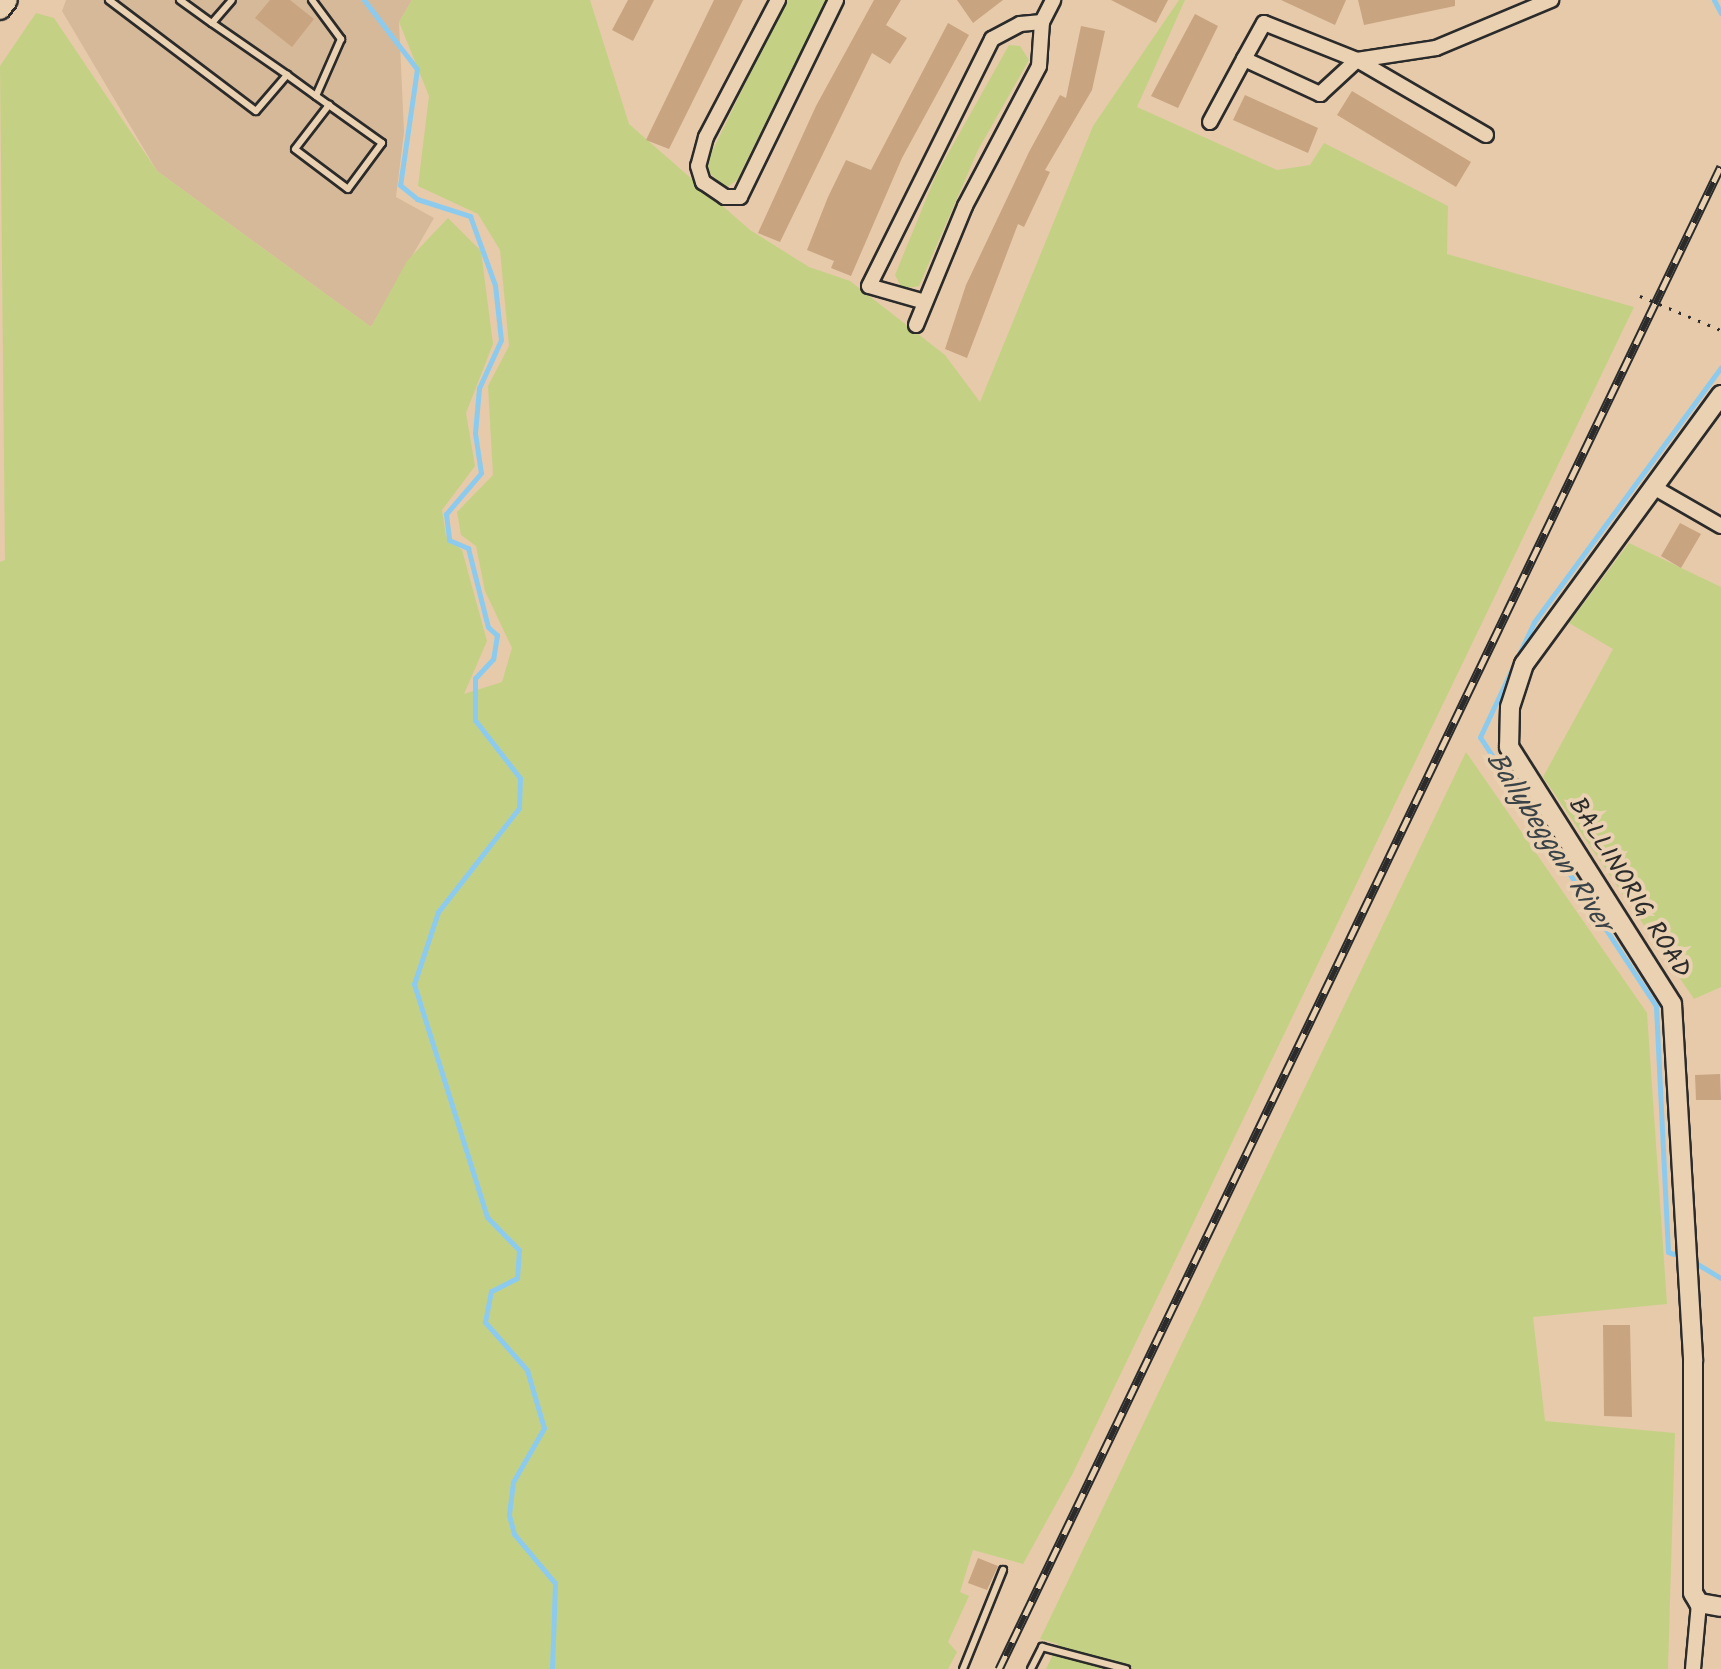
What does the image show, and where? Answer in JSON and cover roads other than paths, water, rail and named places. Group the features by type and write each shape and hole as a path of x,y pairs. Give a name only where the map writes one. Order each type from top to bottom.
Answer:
{"main road":[{"path":"0,9 6,0"}],"street":[{"path":"778,0 698,166 703,182 725,198 740,197 836,0"},
{"path":"916,325 964,206 1039,66 1042,22 1053,0"},
{"path":"1244,58 1320,94 1357,60 1436,48 1551,0"},
{"path":"925,302 869,286 992,39 1020,24 1042,22"},
{"path":"1210,122 1264,23 1357,60 1486,135"},
{"name":"BALLINORIG ROAD","path":"1693,1669 1699,1602 1693,1593 1693,1361 1672,1004 1510,747 1510,707 1524,664 1721,395"},
{"path":"1655,488 1721,526"},
{"path":"1699,1602 1721,1607"}],"lane":[{"path":"109,0 256,110 287,75"},
{"path":"180,0 382,142 348,189 295,149 329,105"},
{"path":"212,24 232,0"},
{"path":"312,0 341,38 316,96"},
{"path":"963,1669 1003,1570"},
{"path":"1032,1669 1042,1647 1126,1669"}],"waterway":[{"path":"364,0 417,69 400,185 417,199 470,216 495,285 501,340 479,388 475,433 481,473 446,514 449,540 468,548 488,627 497,635 493,659 475,678 475,720 520,778 519,808 438,912 414,984 487,1217 519,1250 517,1278 491,1291 485,1322 527,1370 544,1428 513,1482 509,1515 514,1534 555,1583 552,1669"},
{"name":"Ballybeggan River","path":"1714,0 1721,13"},
{"name":"Ballybeggan River","path":"1674,1254 1668,1252 1656,1006 1480,737 1534,622 1721,367"},
{"name":"Ballybeggan River","path":"1694,1262 1721,1278"}],"railway":[{"path":"999,1669 1721,166"}]}
